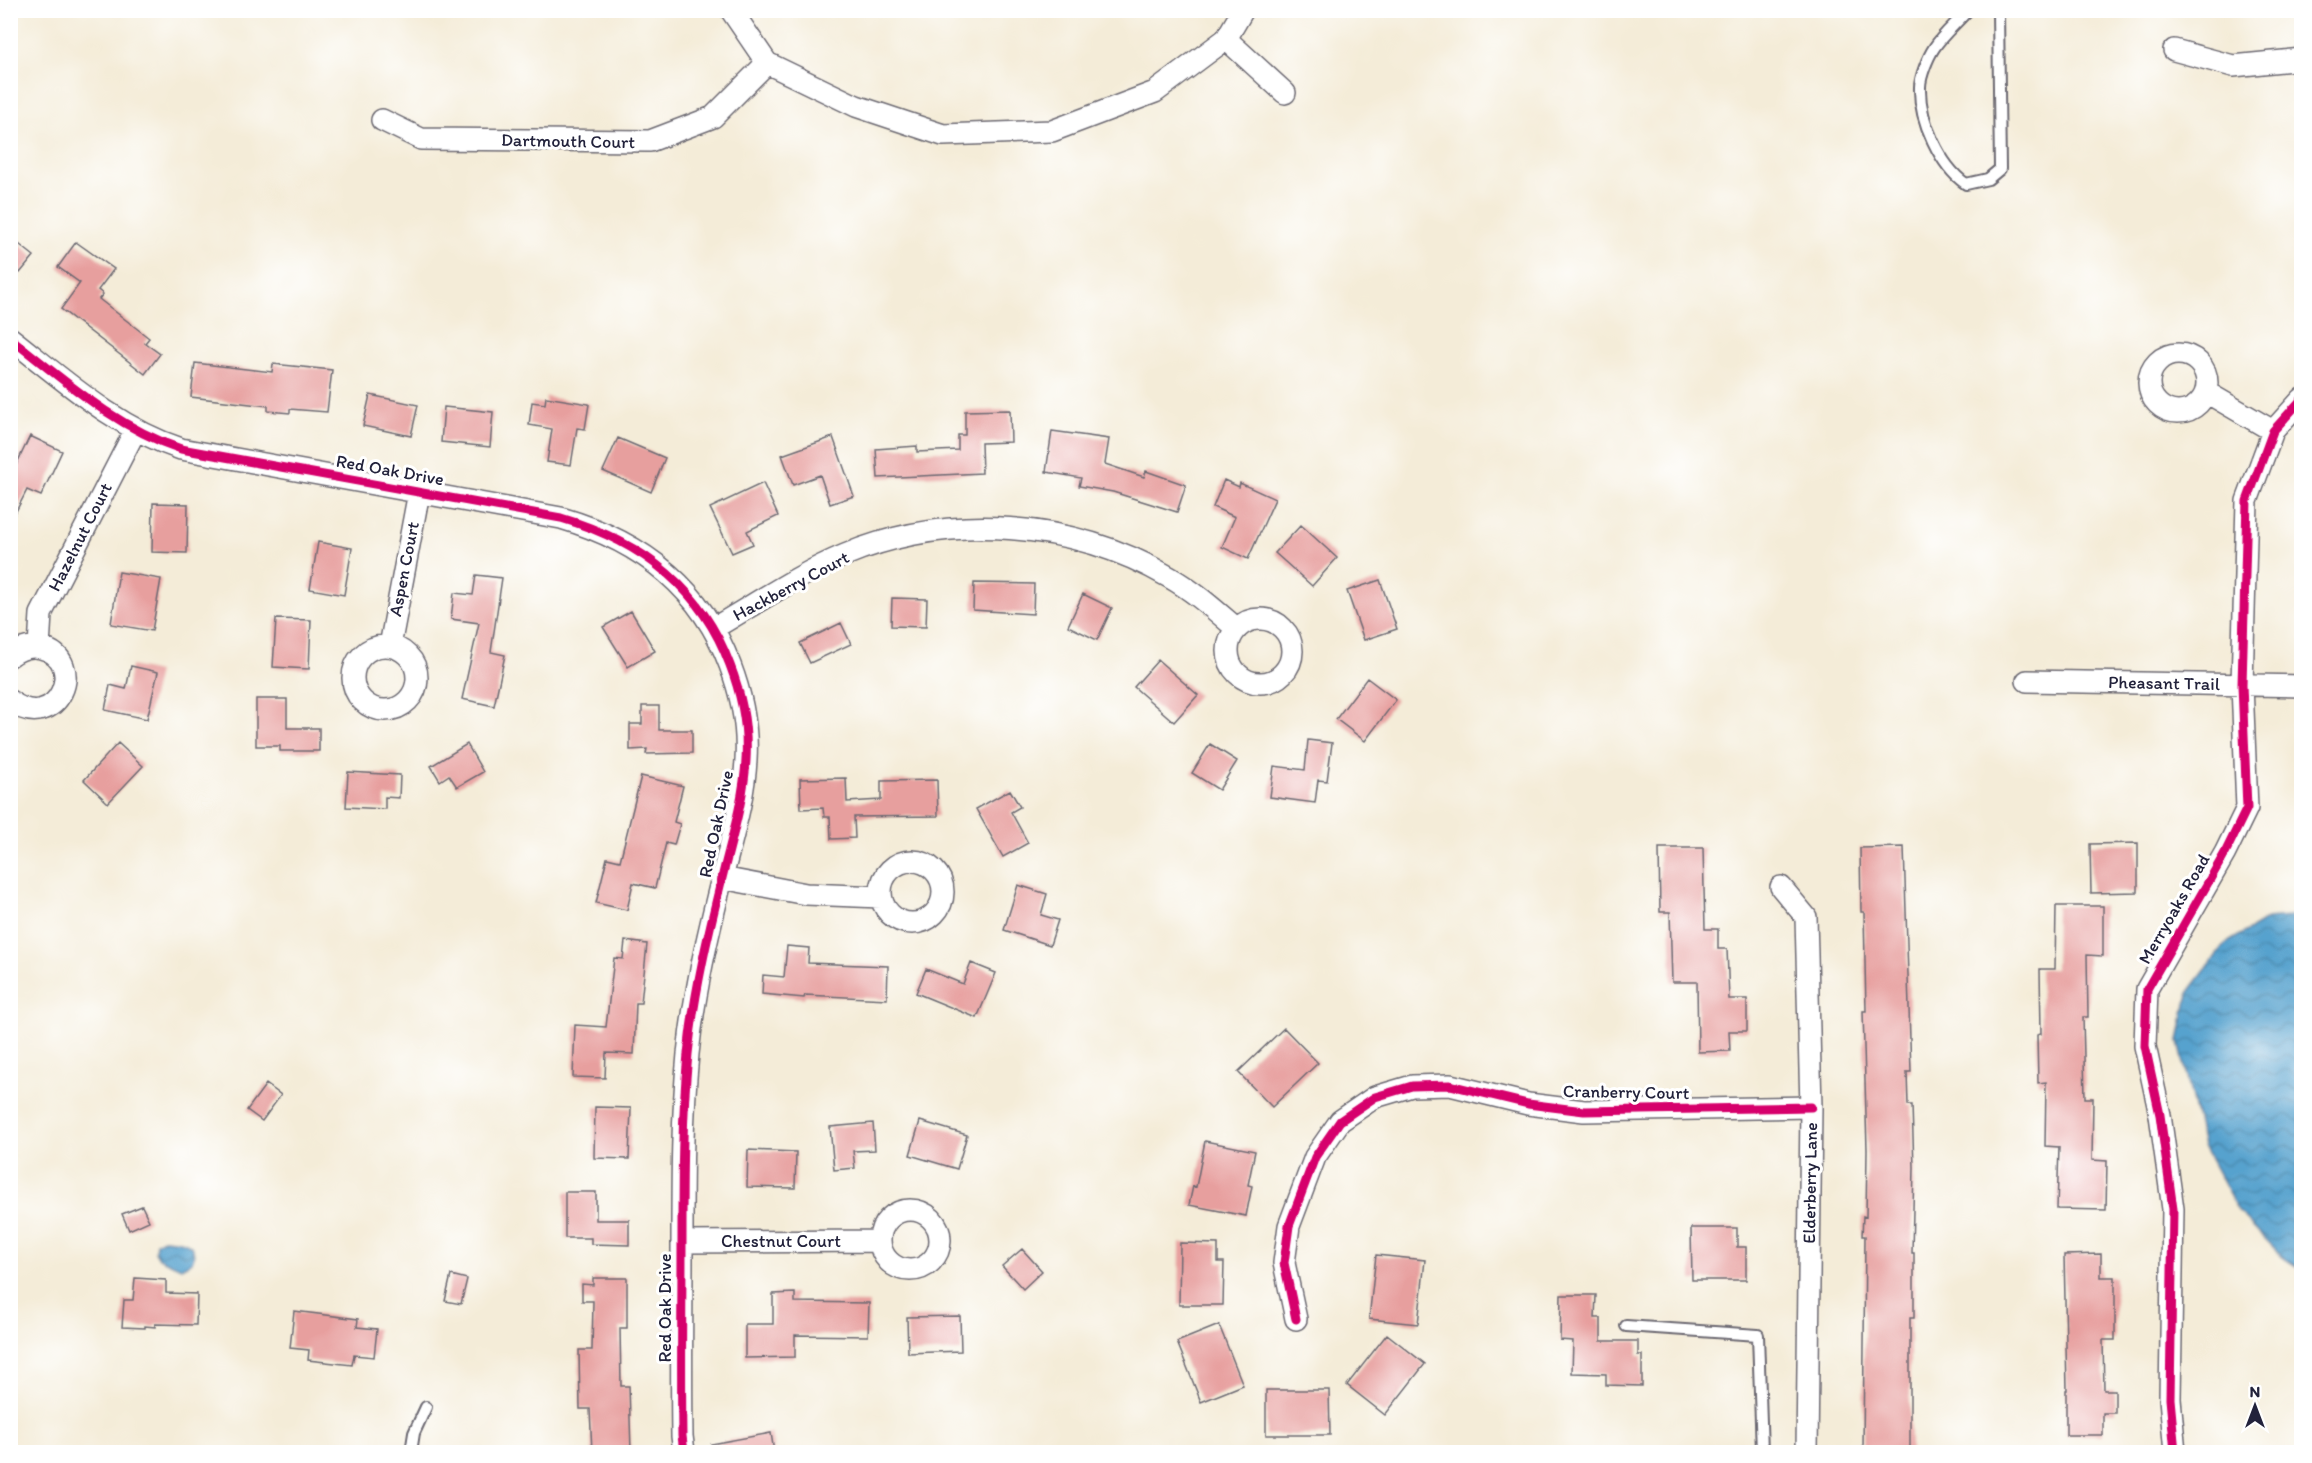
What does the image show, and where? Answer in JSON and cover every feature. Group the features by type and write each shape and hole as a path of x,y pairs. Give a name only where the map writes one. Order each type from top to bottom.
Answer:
{"street":[{"path":"731,10 767,63 856,106 943,135 1052,131 1155,92 1226,39 1243,10"},
{"path":"1226,39 1285,93"},
{"path":"2174,50 2233,66 2301,59"},
{"name":"Dartmouth Court","path":"382,120 421,139 650,141 713,117 767,63"},
{"name":"Red Oak Drive","path":"10,338 118,421 167,444 199,453 561,518 603,532 641,553 663,569 697,604 714,628 738,686 746,735 743,786 701,968 688,1051 682,1133 682,1436 684,1452"},
{"path":"2206,392 2273,430"},
{"name":"Merryoaks Road","path":"2175,1452 2170,1399 2173,1209 2160,1115 2145,1046 2147,989 2225,852 2247,808 2242,685 2247,501 2273,430 2301,399"},
{"name":"Hazelnut Court","path":"39,647 41,614 135,430"},
{"name":"Aspen Court","path":"390,646 418,492"},
{"name":"Hackberry Court","path":"714,628 814,570 867,547 947,529 993,527 1037,531 1071,538 1129,557 1193,592 1238,629"},
{"path":"10,656 23,648 39,647 53,654 63,666 65,682 60,697 48,707 32,711 24,710 10,701"},
{"name":"Pheasant Trail","path":"2027,681 2301,686"},
{"path":"722,878 806,894 881,897"},
{"name":"Elderberry Lane","path":"1781,887 1806,917 1811,1107 1807,1452"},
{"name":"Cranberry Court","path":"1296,1319 1284,1263 1290,1226 1315,1157 1340,1121 1375,1097 1412,1086 1450,1085 1528,1104 1584,1111 1811,1107"},
{"name":"Chestnut Court","path":"682,1242 880,1241"}],"lane":[{"path":"1968,10 1933,48 1920,85 1928,129 1940,156 1954,175 1966,184 1988,180 2000,169 1998,10"},
{"path":"1626,1326 1758,1335 1762,1452"},
{"path":"411,1452 414,1433 426,1407"}],"water":[{"path":"2302,916 2301,1269 2284,1258 2238,1211 2203,1146 2179,1042 2188,993 2225,944 2267,919"},
{"path":"163,1239 181,1241 190,1246 194,1255 192,1262 181,1268 159,1258 155,1251 156,1243"}],"building":[{"path":"10,237 34,256 20,273 10,265"},
{"path":"76,242 114,269 98,290 103,294 99,299 149,338 145,343 160,354 145,374 61,309 80,283 58,267"},
{"path":"195,363 272,372 273,364 332,370 327,412 290,409 290,413 268,411 268,406 191,397"},
{"path":"370,395 418,405 411,436 363,426"},
{"path":"546,397 589,404 585,429 577,428 571,465 547,462 552,429 529,425 532,402 545,404"},
{"path":"444,407 493,412 490,447 441,442"},
{"path":"1010,410 1011,442 981,443 982,473 878,478 876,449 917,446 917,452 958,450 958,435 965,435 965,411"},
{"path":"1052,431 1109,439 1105,464 1144,477 1146,471 1186,485 1177,512 1113,492 1079,486 1081,478 1046,472"},
{"path":"30,436 62,451 41,496 27,490 10,523 10,478"},
{"path":"833,437 854,496 830,504 820,475 793,485 782,455"},
{"path":"618,438 665,458 651,492 603,471"},
{"path":"1224,480 1239,487 1240,483 1275,499 1248,559 1222,547 1235,517 1213,507"},
{"path":"763,483 778,516 747,531 753,544 732,553 710,508"},
{"path":"153,503 188,504 187,553 152,552"},
{"path":"1301,525 1337,558 1312,586 1275,553"},
{"path":"318,542 352,548 344,595 310,589"},
{"path":"119,572 161,579 152,631 111,624"},
{"path":"476,575 502,578 491,652 505,655 494,706 462,699 479,623 451,619 454,593 473,595"},
{"path":"1380,580 1397,629 1364,640 1347,591"},
{"path":"974,583 1034,584 1033,614 973,610"},
{"path":"1083,594 1112,608 1097,640 1068,626"},
{"path":"892,598 927,599 926,627 891,626"},
{"path":"631,611 655,651 628,667 603,627"},
{"path":"276,619 311,620 309,669 273,667"},
{"path":"841,623 851,644 810,663 800,643"},
{"path":"1158,660 1198,695 1174,722 1134,687"},
{"path":"131,666 158,672 147,719 105,710 110,685 126,689"},
{"path":"1367,678 1396,700 1365,741 1336,719"},
{"path":"256,699 287,699 287,728 319,728 319,751 280,751 280,746 256,746"},
{"path":"642,706 659,706 659,730 692,730 692,753 646,754 647,749 630,750 630,724 642,724"},
{"path":"1308,740 1332,743 1327,781 1318,780 1315,803 1270,797 1274,766 1305,770"},
{"path":"118,743 143,766 108,803 84,780"},
{"path":"467,744 483,772 457,787 449,775 440,781 431,766"},
{"path":"1210,744 1237,761 1219,790 1192,773"},
{"path":"348,772 400,775 399,798 385,797 385,809 346,807"},
{"path":"641,776 683,786 674,822 680,824 674,845 666,843 655,888 633,883 627,910 596,903 607,858 620,861"},
{"path":"846,778 847,802 881,800 881,781 937,780 938,816 854,817 855,838 831,839 830,817 824,817 823,808 801,809 800,779"},
{"path":"1010,790 1020,807 1011,812 1028,843 1003,857 976,809"},
{"path":"2138,843 2138,892 2091,893 2090,844"},
{"path":"1904,847 1911,1072 1907,1072 1908,1105 1912,1105 1914,1167 1912,1253 1914,1253 1914,1318 1910,1318 1910,1452 1863,1452 1865,1236 1862,1236 1863,1216 1866,1217 1867,1150 1863,1011 1866,1011 1864,912 1861,912 1860,848"},
{"path":"1659,848 1703,848 1705,929 1718,929 1718,949 1727,949 1729,999 1747,999 1747,1031 1729,1031 1730,1051 1698,1052 1697,982 1672,982 1670,912 1660,912"},
{"path":"1018,885 1047,894 1041,915 1058,920 1050,945 1004,930"},
{"path":"2056,906 2103,906 2103,956 2087,955 2088,1017 2083,1017 2085,1098 2093,1098 2092,1160 2107,1161 2106,1210 2057,1209 2059,1147 2045,1146 2046,1082 2038,1083 2037,1035 2041,1034 2040,969 2055,969"},
{"path":"625,941 647,944 641,1003 636,1003 634,1054 606,1053 605,1078 573,1077 575,1025 606,1027 614,958 623,959"},
{"path":"787,946 809,948 808,963 888,966 887,999 805,995 804,998 762,994 763,975 784,977"},
{"path":"971,963 996,973 977,1018 916,993 926,969 963,984"},
{"path":"1284,1028 1318,1063 1272,1107 1238,1072"},
{"path":"266,1084 281,1095 262,1121 247,1110"},
{"path":"595,1107 631,1108 629,1159 594,1158"},
{"path":"920,1121 967,1135 957,1169 910,1155"},
{"path":"873,1123 875,1150 853,1151 855,1168 834,1170 830,1127"},
{"path":"1205,1141 1255,1151 1248,1185 1252,1186 1246,1216 1189,1205 1193,1186 1196,1187"},
{"path":"748,1150 796,1152 795,1188 747,1187"},
{"path":"565,1192 596,1192 596,1220 629,1220 629,1245 591,1244 591,1238 565,1238"},
{"path":"142,1206 149,1221 129,1230 122,1214"},
{"path":"1691,1228 1737,1228 1737,1247 1746,1247 1746,1280 1692,1280"},
{"path":"1180,1243 1218,1244 1218,1262 1224,1262 1223,1305 1179,1305"},
{"path":"1022,1249 1042,1271 1023,1289 1002,1266"},
{"path":"2101,1254 2101,1277 2115,1277 2115,1340 2103,1340 2104,1390 2115,1390 2115,1413 2103,1413 2103,1435 2066,1435 2064,1255"},
{"path":"1376,1255 1425,1260 1418,1324 1369,1319"},
{"path":"451,1275 467,1279 461,1304 445,1301"},
{"path":"135,1278 166,1280 166,1293 197,1294 196,1325 155,1324 155,1327 145,1326 145,1328 122,1327 124,1300 133,1300"},
{"path":"593,1278 627,1278 627,1328 620,1328 621,1386 629,1386 631,1452 592,1452 590,1409 580,1409 579,1350 592,1350 593,1301 582,1301 582,1284 593,1285"},
{"path":"795,1293 795,1302 869,1303 868,1336 795,1335 795,1357 745,1358 745,1324 773,1324 773,1294"},
{"path":"1561,1295 1596,1295 1595,1318 1601,1318 1601,1341 1638,1341 1638,1355 1642,1355 1642,1386 1606,1385 1606,1374 1572,1373 1573,1341 1560,1340"},
{"path":"294,1311 358,1319 357,1327 377,1329 374,1357 354,1355 352,1365 308,1360 309,1350 290,1348"},
{"path":"960,1316 961,1351 908,1353 907,1317"},
{"path":"1219,1325 1243,1385 1201,1402 1177,1342"},
{"path":"1387,1334 1425,1364 1385,1415 1347,1385"},
{"path":"1266,1390 1329,1390 1330,1435 1266,1435"},
{"path":"771,1433 774,1452 711,1452 711,1444"}],"cycle path":[{"path":"10,338 70,386 112,415 157,440 181,449 561,518 590,528 642,554 664,571 685,590 718,637 741,700 745,724 746,760 740,803 702,964 688,1054 682,1171 682,1436 684,1452"},
{"path":"2175,1452 2170,1399 2173,1209 2160,1115 2145,1046 2147,989 2225,853 2247,808 2242,685 2247,501 2273,431 2302,399"},
{"path":"1296,1319 1284,1263 1289,1226 1315,1157 1340,1121 1375,1097 1412,1086 1450,1085 1528,1104 1584,1111 1811,1107"}]}
